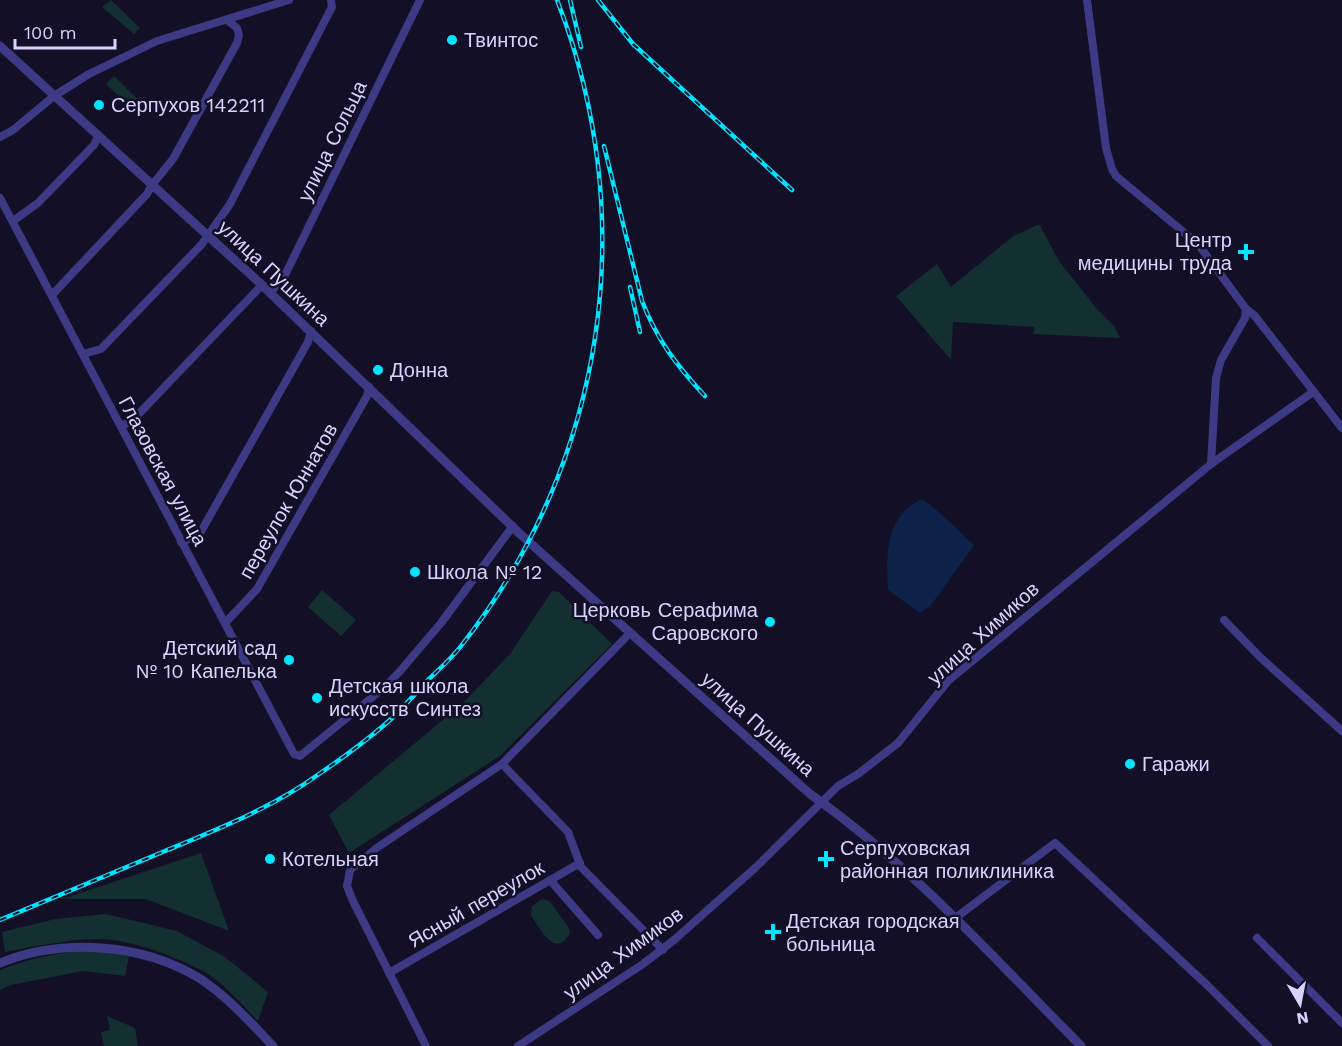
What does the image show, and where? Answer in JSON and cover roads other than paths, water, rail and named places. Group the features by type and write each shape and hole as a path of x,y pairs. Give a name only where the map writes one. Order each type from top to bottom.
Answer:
{"street":[{"path":"0,137 13,130 54,96 89,74 157,41 289,0"},
{"path":"83,354 101,349 202,244 230,204 332,7 331,0"},
{"name":"улица Сольца","path":"270,293 284,277 420,0"},
{"path":"1087,0 1106,148 1112,169 1123,182 1198,244 1246,309 1254,315 1342,428"},
{"path":"52,295 147,194 173,159 237,44 237,28 227,20"},
{"name":"улица Пушкина","path":"0,45 311,331 516,530 810,794 833,810 907,873 1081,1046"},
{"path":"13,221 38,203 94,145 98,136"},
{"name":"Глазовская улица","path":"0,198 294,754 300,756 394,678 516,530"},
{"path":"121,426 132,421 262,285"},
{"path":"1211,464 1216,378 1221,360 1245,318 1246,309"},
{"path":"181,542 198,535 308,342 311,331"},
{"name":"переулок Юннатов","path":"225,623 257,589 369,387"},
{"name":"улица Химиков","path":"518,1046 663,950 755,868 838,786 858,774 898,743 948,681 1211,464 1313,392"},
{"path":"1224,620 1260,657 1342,731"},
{"path":"426,1046 353,902 347,886 350,870 378,847 502,764 629,633"},
{"path":"502,764 568,832 580,863 663,950"},
{"path":"954,919 1055,843 1207,985 1268,1046"},
{"name":"Ясный переулок","path":"389,973 580,863"},
{"path":"550,880 598,935"},
{"path":"1257,938 1342,1023"},
{"path":"0,963 42,950 72,947 114,950 151,958 198,978 220,993 273,1046"}],"water":[{"path":"922,499 974,545 931,605 920,613 888,590 887,563 890,537 894,526 910,507"}],"railway":[{"path":"0,920 264,808 335,763 389,721 449,660 510,574 549,498 578,418 595,336 602,252 598,167 583,83 557,0"},
{"path":"570,0 581,47"},
{"path":"598,0 633,44 792,190"},
{"path":"604,146 642,301 654,328 669,352 705,396"},
{"path":"630,287 640,332"}],"place":[{"name":"Твинтос","path":"452,40"},
{"name":"Серпухов 142211","path":"99,105"},
{"name":"Центр медицины труда","path":"1246,252"},
{"name":"Донна","path":"378,370"},
{"name":"Школа № 12","path":"415,572"},
{"name":"Церковь Серафима Саровского","path":"770,622"},
{"name":"Детский сад № 10 Капелька","path":"289,660"},
{"name":"Детская школа искусств Синтез","path":"317,698"},
{"name":"Гаражи","path":"1130,764"},
{"name":"Котельная","path":"270,859"},
{"name":"Серпуховская районная поликлиника","path":"826,859"},
{"name":"Детская городская больница","path":"773,932"}]}
